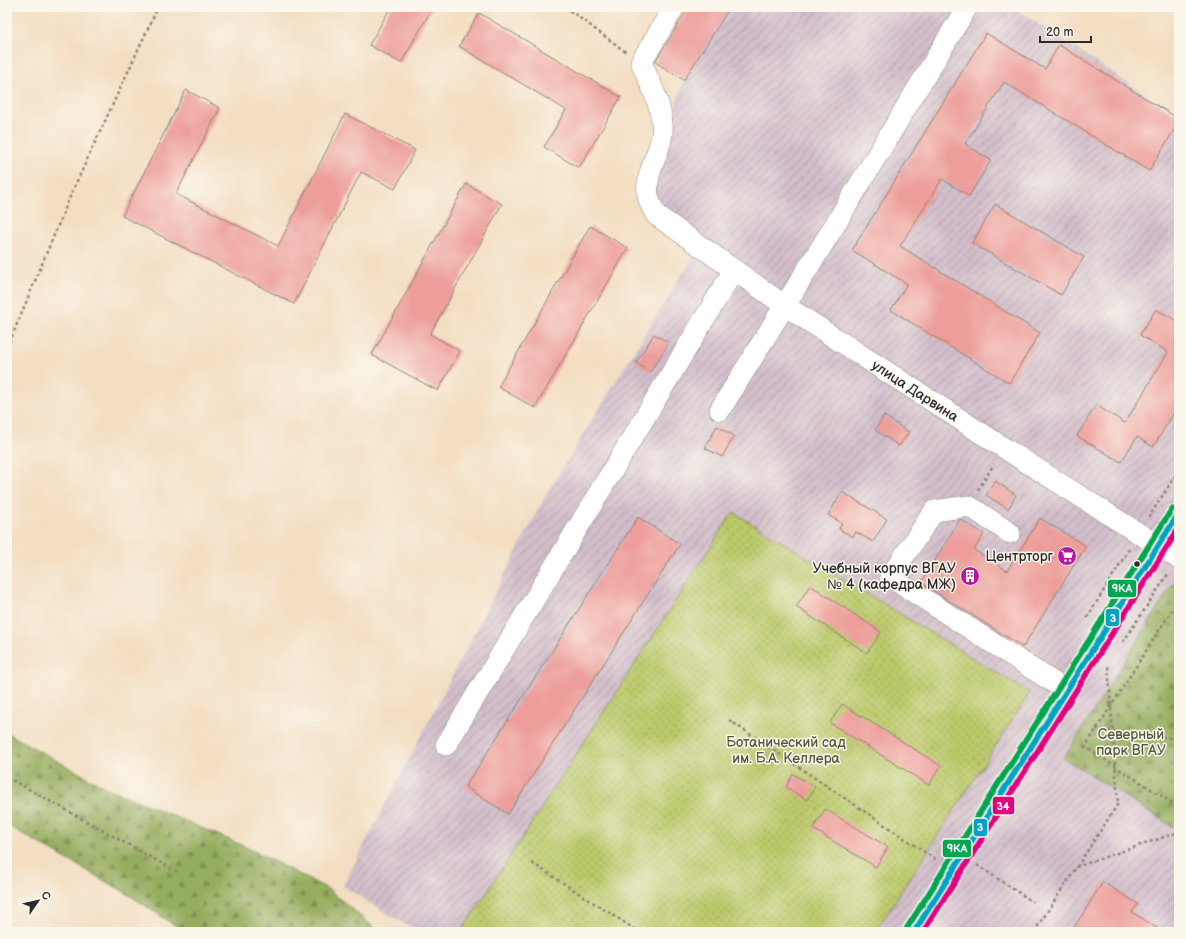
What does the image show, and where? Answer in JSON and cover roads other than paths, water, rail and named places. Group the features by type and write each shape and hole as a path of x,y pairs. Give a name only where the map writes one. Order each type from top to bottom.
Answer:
{"main road":[{"path":"914,932 963,867 1066,691 1179,513"}],"street":[{"name":"улица Дарвина","path":"674,7 641,62 656,97 662,124 661,143 647,184 648,197 656,215 784,305 1004,448 1179,558"},
{"path":"720,410 833,228 967,7"},
{"path":"446,745 734,270"},
{"path":"1010,533 969,506 934,511 890,577 1066,691"}],"place":[{"name":"Центрторг","path":"1067,556"},
{"name":"Учебный корпус ВГАУ № 4 (кафедра МЖ)","path":"970,576"}],"park label":[{"name":"Северный парк ВГАУ","path":"1131,742"},
{"name":"Ботанический сад им. Б.А. Келлера","path":"786,750"}]}
